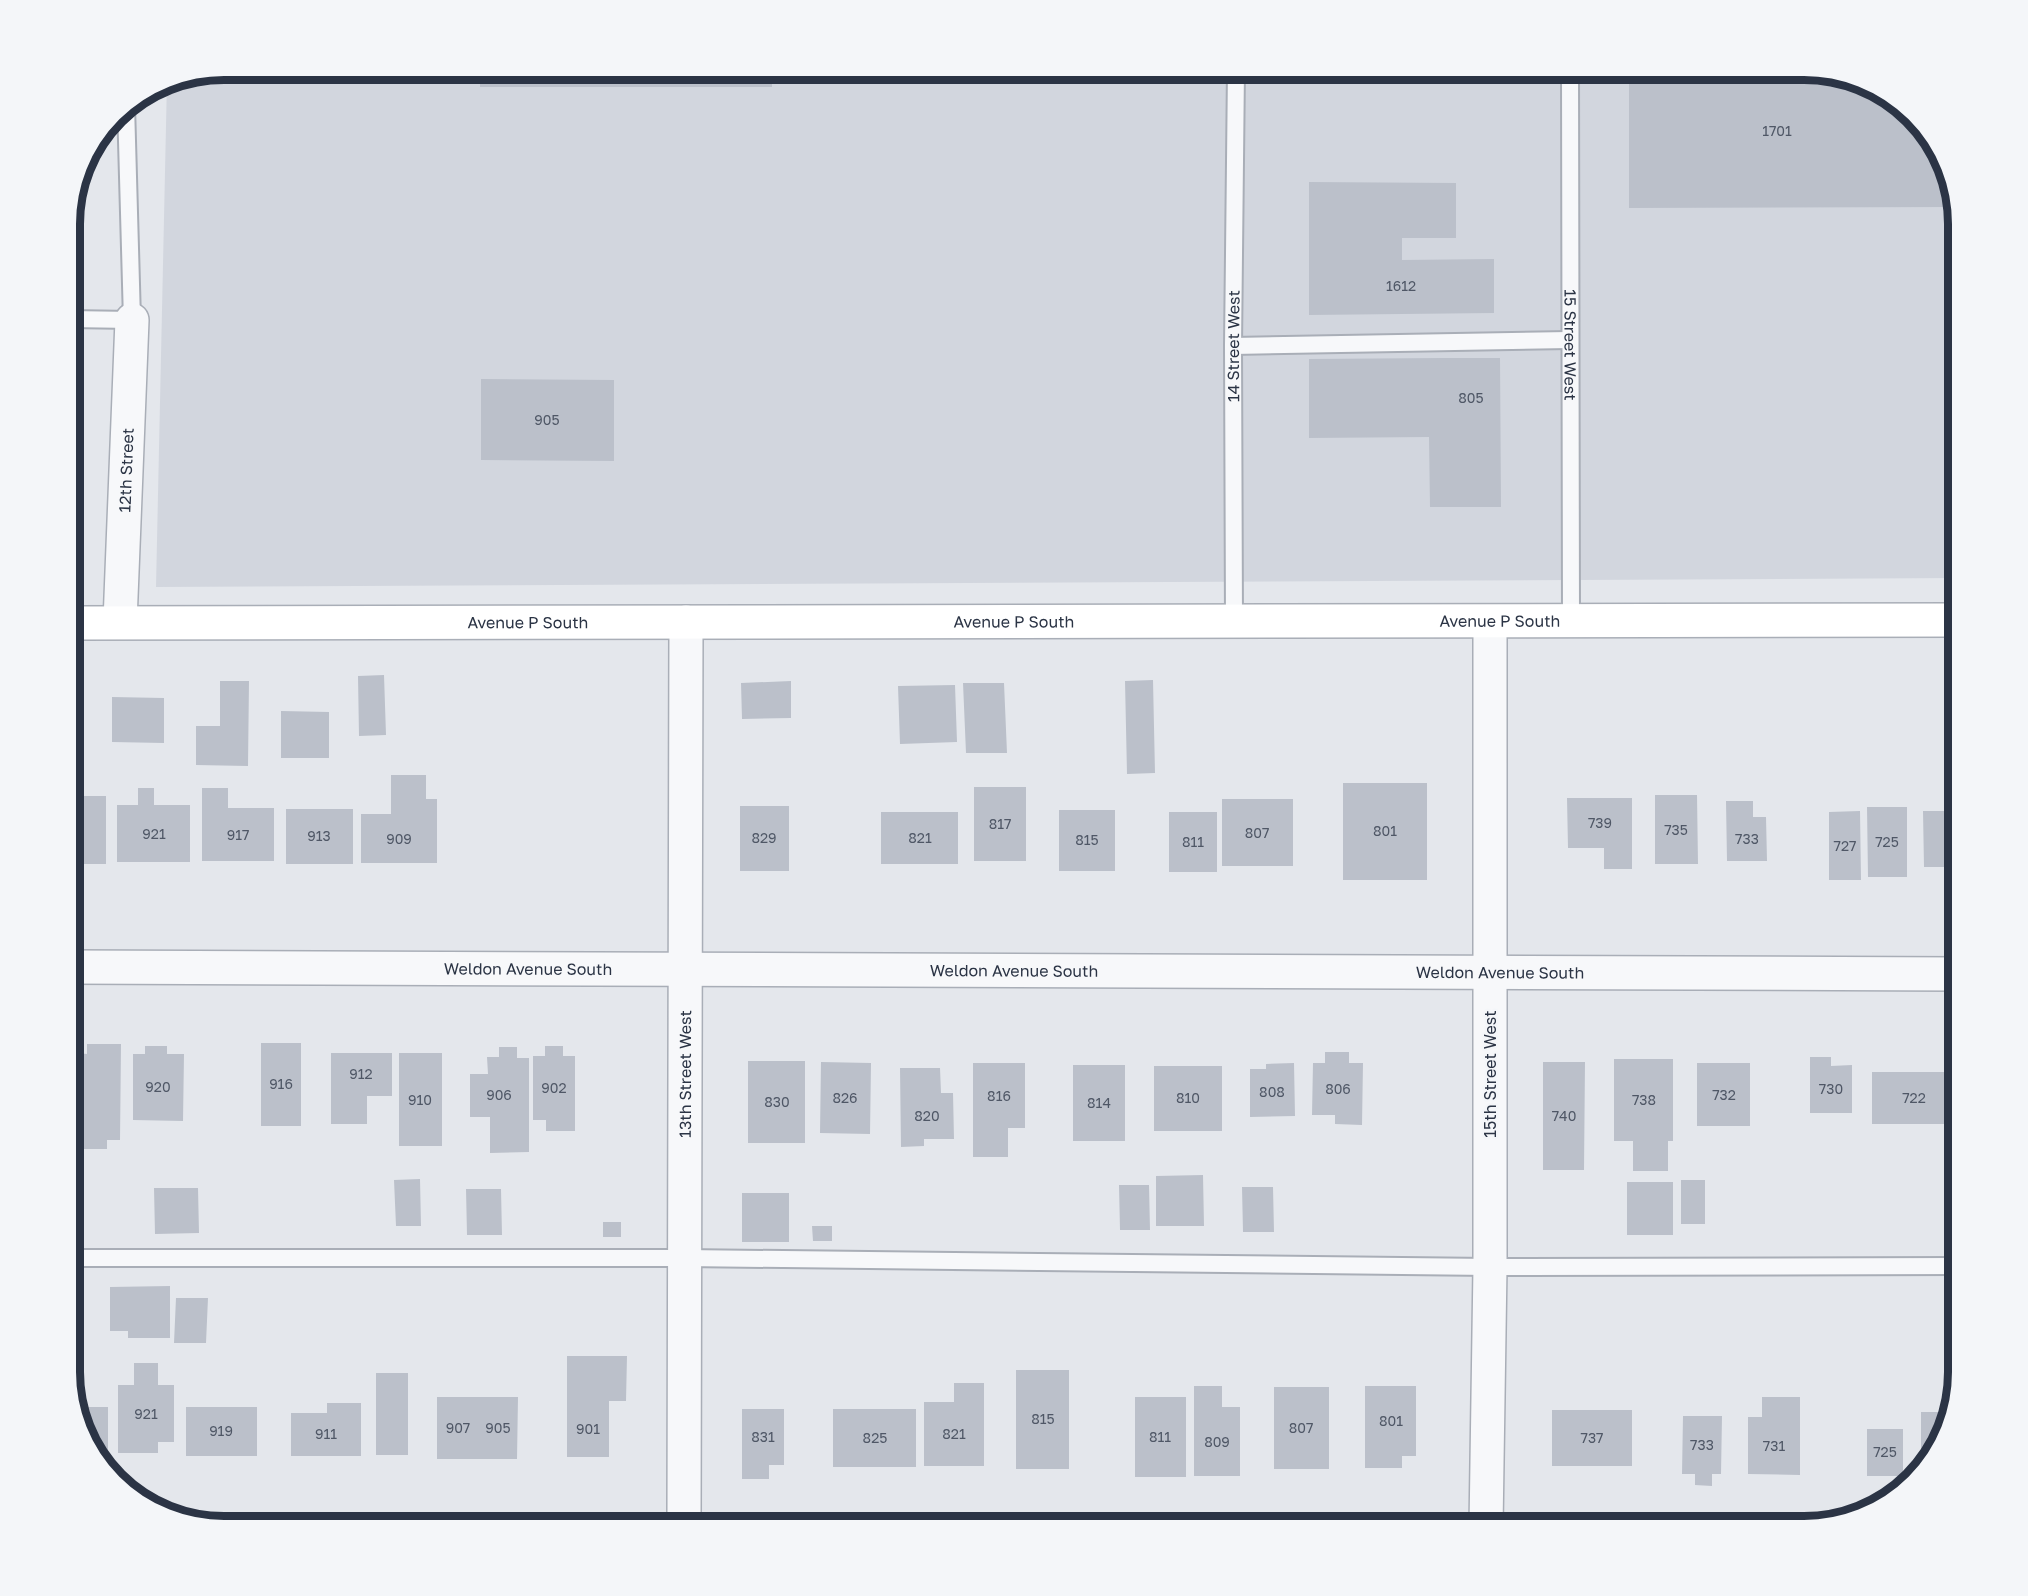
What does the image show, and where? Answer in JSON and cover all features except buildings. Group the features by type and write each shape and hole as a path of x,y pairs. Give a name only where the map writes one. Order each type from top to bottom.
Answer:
{"main road":[{"name":"Avenue P South","path":"80,623 1948,620"}],"street":[{"name":"12th Street","path":"120,622 132,320"},
{"name":"13th Street West","path":"684,1516 686,622"},
{"name":"15th Street West","path":"1486,1516 1490,1267 1490,622"},
{"name":"Weldon Avenue South","path":"80,967 1948,974"}],"lane":[{"name":"14 Street West","path":"1234,622 1233,346 1236,80"},
{"name":"15 Street West","path":"1570,80 1571,622"},
{"path":"80,319 132,320 126,118"},
{"path":"1233,346 1569,340"},
{"path":"80,1258 684,1258 1490,1267 1948,1266"}],"shaded area":[{"path":"214,80 1814,80 1833,82 1860,90 1892,109 1919,136 1938,168 1944,186 1948,223 1948,578 156,587 167,91 195,82"}]}
